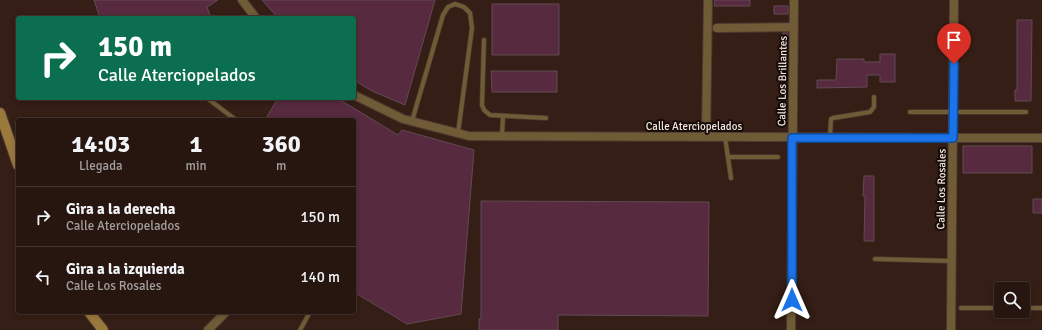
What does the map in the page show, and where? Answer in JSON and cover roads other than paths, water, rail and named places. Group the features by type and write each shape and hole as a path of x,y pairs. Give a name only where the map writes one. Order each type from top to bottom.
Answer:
{"street":[{"path":"242,0 254,16"},
{"path":"706,137 708,0"},
{"name":"Calle Los Brillantes","path":"791,330 794,0"},
{"name":"Calle Los Rosales","path":"951,330 954,0"},
{"path":"718,28 794,27"},
{"name":"Calle Aterciopelados","path":"356,96 403,119 469,136 1042,138"},
{"path":"0,114 16,159"},
{"path":"91,314 103,330"},
{"path":"208,330 224,314"}],"lane":[{"path":"412,121 443,16 448,7 455,4 464,6 470,13 472,28 458,133"},
{"path":"484,40 482,105 484,110 490,115 546,118"},
{"path":"830,138 831,120 833,118 870,112 874,107 874,97"},
{"path":"210,100 233,118"},
{"path":"910,112 1026,112"},
{"path":"502,136 503,116"},
{"path":"725,137 731,178"},
{"path":"728,158 778,158"},
{"path":"875,259 952,261"},
{"path":"961,308 994,308"},
{"path":"1030,308 1042,308"},
{"path":"300,330 309,314"}]}
